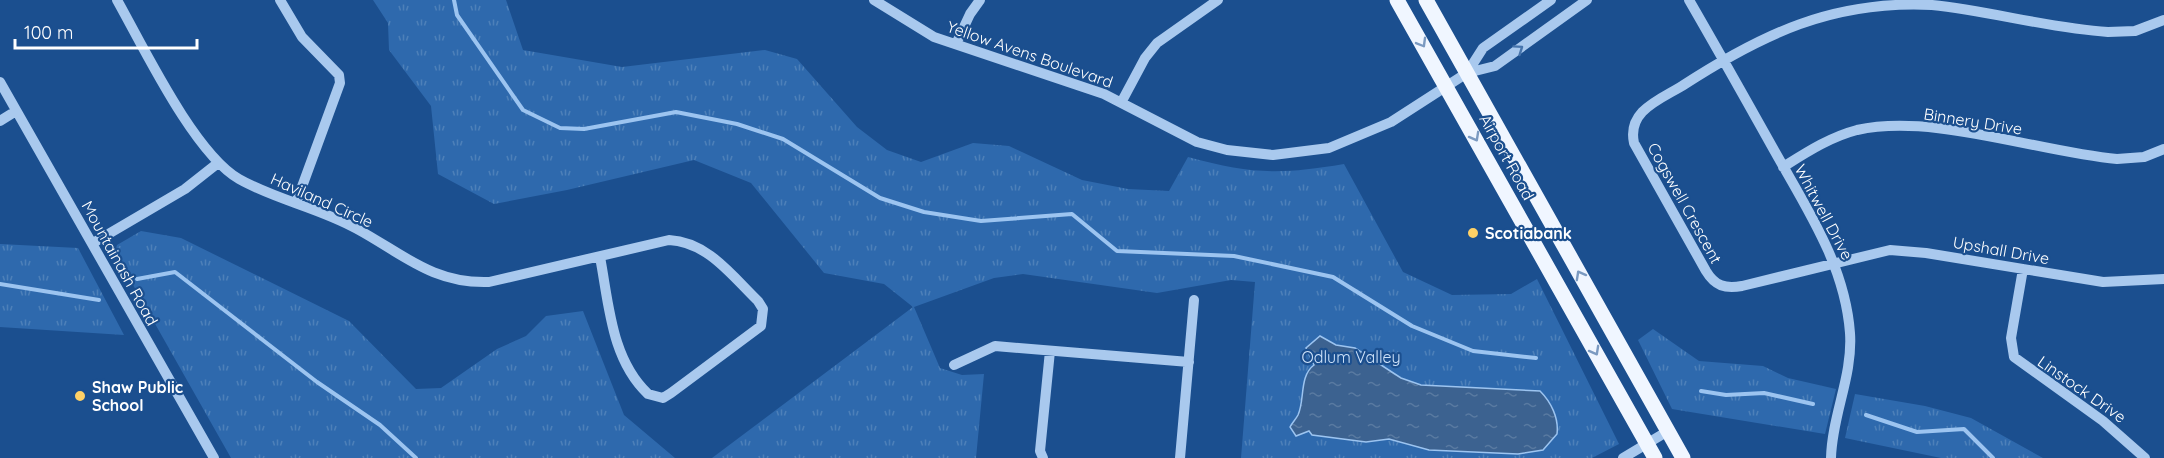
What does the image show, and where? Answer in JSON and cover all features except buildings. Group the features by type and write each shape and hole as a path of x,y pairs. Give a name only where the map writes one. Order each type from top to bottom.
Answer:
{"main road":[{"name":"Airport Road","path":"1397,0 1655,458"},
{"name":"Airport Road","path":"1426,0 1683,458"}],"street":[{"name":"Haviland Circle","path":"117,0 193,131 218,163 256,188 357,228 421,268 455,279 489,282 669,240 690,243 710,254 758,301 763,309 761,326 663,398 648,394 635,379 619,351 600,257"},
{"path":"280,0 302,37 339,75 340,83 296,203"},
{"name":"Yellow Avens Boulevard","path":"874,0 922,32 1085,86 1122,101 1168,129 1197,142 1227,150 1273,155 1329,148 1360,137 1391,122 1467,73"},
{"path":"956,44 970,14 980,0"},
{"path":"1122,101 1145,58 1157,43 1218,0"},
{"path":"1467,73 1483,48 1551,0"},
{"path":"1467,73 1495,66 1587,0"},
{"name":"Whitwell Drive","path":"1689,0 1834,262 1844,292 1851,350 1849,368 1833,434 1831,458"},
{"path":"1723,59 1771,32 1804,19 1846,8 1876,4 1931,5 2108,32 2135,31 2164,20"},
{"name":"Cogswell Crescent","path":"1723,59 1640,114 1632,130 1634,143 1715,284 1736,287 1834,262"},
{"name":"Mountainash Road","path":"0,82 214,458"},
{"path":"0,121 16,111"},
{"name":"Binnery Drive","path":"1783,167 1836,137 1881,126 1923,127 2100,157 2144,157 2164,149"},
{"path":"93,243 185,189 218,163"},
{"name":"Upshall Drive","path":"1834,262 1879,252 1901,250 2103,282 2164,279"},
{"name":"Linstock Drive","path":"2023,269 2011,338 2014,357 2103,421 2145,458"},
{"path":"1180,458 1194,300"},
{"path":"954,364 995,346 1189,362"},
{"path":"1043,458 1040,451 1050,351"},
{"path":"1623,458 1668,431"}],"green space":[{"name":"Odlum Valley","path":"373,0 506,0 523,50 622,67 765,50 797,59 857,127 887,150 921,162 973,143 1009,146 1082,180 1128,189 1169,191 1188,157 1230,167 1265,171 1301,170 1344,164 1403,272 1452,295 1511,294 1537,279 1619,444 1592,458 1241,458 1255,282 1231,280 1157,293 1023,274 994,278 914,307 940,368 962,375 984,374 976,458 712,458 913,307 884,284 824,273 751,183 694,160 567,190 494,204 438,174 431,106 389,50 388,23"},
{"path":"141,231 181,238 349,321 416,389 441,388 497,349 526,336 546,316 583,311 624,415 675,458 231,458 115,253 117,245"},
{"path":"0,244 78,248 124,335 0,327"},
{"path":"1653,329 1699,361 1763,366 1788,378 1836,389 1825,434 1672,409 1638,340"},
{"path":"1855,394 1925,406 1971,418 2043,458 1941,458 1845,438"}],"water":[{"path":"1320,336 1336,345 1355,348 1401,378 1421,385 1540,391 1548,400 1553,411 1557,422 1557,434 1543,450 1518,454 1429,450 1389,439 1366,442 1312,435 1309,431 1296,436 1290,427 1300,409 1306,375 1314,365 1306,348"}],"waterway":[{"path":"454,0 457,15 523,110 560,128 584,129 676,112 737,124 783,139 880,198 924,212 981,221 1072,214 1117,251 1234,256 1333,277 1412,326 1473,351 1536,358"},
{"path":"137,279 175,272 317,382 380,425 416,458"},
{"path":"0,284 99,300"},
{"path":"1701,391 1726,395 1764,393 1813,404"},
{"path":"1866,415 1917,432 1964,429 1993,458"}],"place":[{"name":"Scotiabank","path":"1473,233"},
{"name":"Shaw Public School","path":"80,396"}]}
